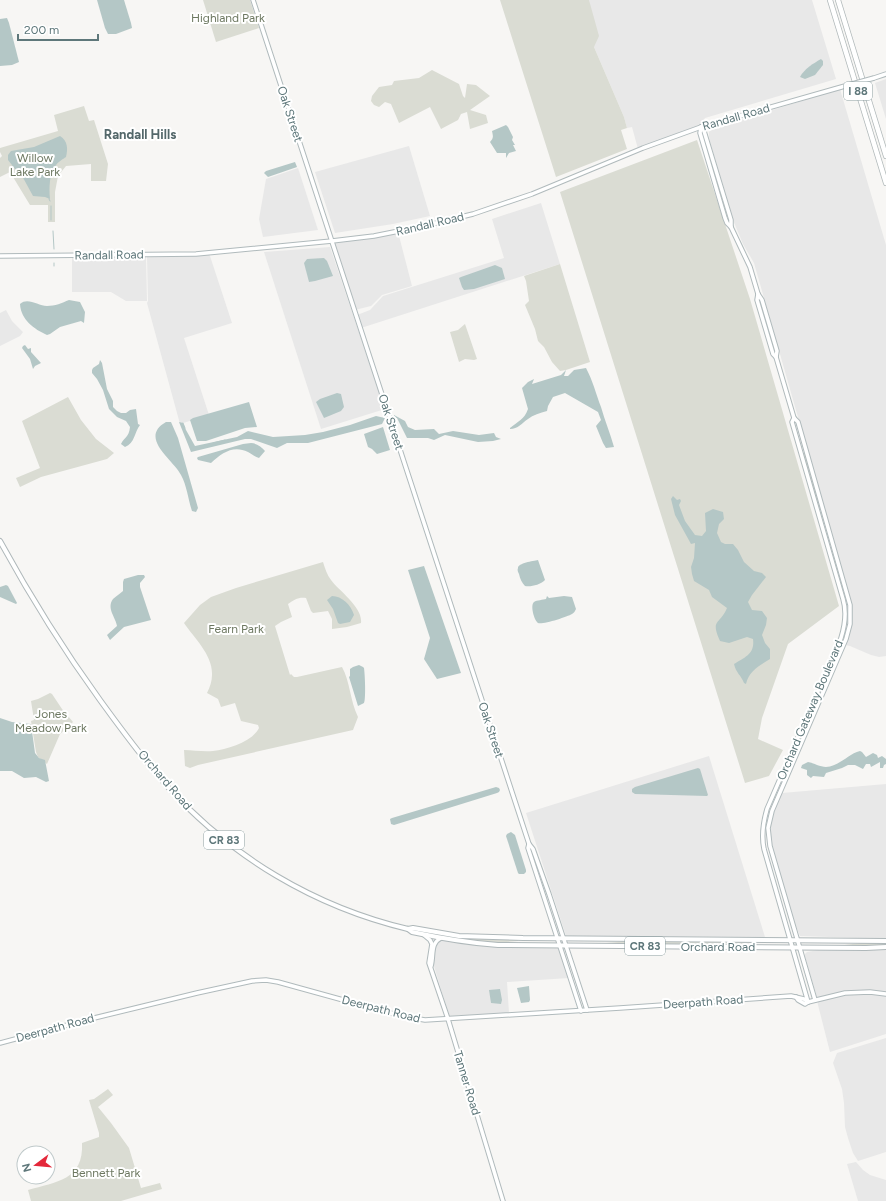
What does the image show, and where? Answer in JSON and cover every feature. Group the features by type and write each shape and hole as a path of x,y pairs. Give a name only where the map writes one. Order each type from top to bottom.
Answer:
{"highway":[{"name":"I 88","path":"830,0 886,182"},
{"name":"I 88","path":"838,0 886,156"}],"main road":[{"name":"Orchard Road","path":"0,541 46,620 80,672 152,769 194,813 237,850 268,871 294,886 330,903 351,912 408,929 412,932 467,942 498,945 886,947"},
{"name":"Orchard Road","path":"408,929 413,928 447,934 484,937 558,939 886,941"}],"street":[{"name":"Oak Street","path":"253,0 529,844 533,849 587,1010"},
{"name":"Randall Road","path":"0,256 196,254 332,241 380,235 424,226 473,214 532,194 643,148 701,127 886,74"},
{"name":"Orchard Gateway Boulevard","path":"701,127 704,131 731,220 731,227 750,267 758,294 757,300 794,418 798,422 850,605 849,628 846,639 772,811 768,824 770,846 815,1000"},
{"name":"Orchard Gateway Boulevard","path":"794,418 792,422 843,599 845,617 841,638 767,809 763,824 762,836 764,849 808,1002"},
{"name":"Oak Street","path":"529,844 528,848 581,1011"},
{"name":"Tanner Road","path":"424,935 432,944 429,961 448,1018 503,1201"},
{"name":"Tanner Road","path":"431,966 434,944 441,938"},
{"name":"Deerpath Road","path":"0,1043 94,1018 197,993 259,980 278,982 414,1019 425,1020 581,1011 791,996 804,999 808,1002"},
{"path":"808,1002 835,994 852,992 886,994"}],"shaded area":[{"path":"97,0 124,0 132,28 116,34 108,34"},
{"path":"589,0 812,0 836,79 705,118 700,126 638,149 632,127 627,128 624,117 594,47"},
{"path":"7,18 19,62 12,65 0,66 0,19"},
{"path":"821,59 823,61 823,65 815,75 805,79 800,77 812,64"},
{"path":"886,79 886,119 875,83"},
{"path":"840,89 886,245 886,656 879,657 845,645 850,632 852,616 849,596 754,263 743,244 733,220 709,136 709,132 711,130 719,126"},
{"path":"506,125 513,137 512,140 515,145 513,145 516,151 509,153 506,158 506,153 497,153 490,142 493,137 492,131"},
{"path":"60,136 65,140 67,154 66,157 57,164 52,173 50,199 33,196 21,174 8,160 8,155 11,151 34,147"},
{"path":"409,146 430,216 393,224 335,233 315,172"},
{"path":"295,162 297,167 268,177 264,173 266,171"},
{"path":"298,168 318,230 263,237 259,219 266,179"},
{"path":"541,203 560,264 361,328 357,315 370,310 383,296 504,258 492,219"},
{"path":"398,232 412,286 382,295 371,306 355,310 333,242"},
{"path":"330,247 385,409 321,429 264,252"},
{"path":"209,253 232,323 184,338 209,415 180,424 147,303 147,256"},
{"path":"146,256 147,301 126,301 111,292 72,292 72,257"},
{"path":"324,258 327,261 333,276 309,282 304,263 307,259"},
{"path":"495,265 502,268 505,279 474,289 464,290 459,278"},
{"path":"69,300 80,302 85,312 84,323 81,321 60,327 47,335 37,330 29,323 23,315 20,304 26,301 44,306 50,306"},
{"path":"6,310 12,321 23,332 20,336 0,346 0,313"},
{"path":"25,345 28,349 31,348 31,352 41,363 33,369 30,359 22,348"},
{"path":"100,360 102,363 107,389 113,401 113,407 121,413 126,413 130,410 136,409 138,424 140,425 131,443 125,447 121,444 128,435 130,427 126,421 117,417 109,409 103,390 92,373 93,368 99,364"},
{"path":"586,368 591,378 614,447 606,448 603,443 596,426 601,420 598,412 565,393 553,397 547,411 534,415 518,427 510,429 523,418 528,409 522,388 528,382 534,379 532,384 561,375 566,370 564,376 568,376 574,370"},
{"path":"337,393 341,394 344,407 341,411 324,418 316,402"},
{"path":"249,402 257,427 245,428 206,441 197,441 190,420"},
{"path":"394,415 405,421 408,427 415,430 434,429 439,434 453,431 479,435 494,433 496,437 501,439 478,442 445,435 434,440 428,438 407,438 397,418 394,418"},
{"path":"376,416 385,418 382,424 308,443 287,443 277,448 251,439 245,439 191,452 179,422 183,423 195,446 237,437 248,431 273,437 305,435 350,425"},
{"path":"166,422 171,422 178,438 198,508 196,512 192,511 181,475 160,449 157,442 156,435 158,428"},
{"path":"383,427 390,450 377,454 368,447 364,434"},
{"path":"251,443 259,446 265,451 259,458 248,452 237,449 224,453 211,463 198,460 197,458 243,444"},
{"path":"673,496 677,500 680,499 681,501 679,505 685,521 695,535 702,536 706,531 705,513 713,509 723,512 724,519 719,524 717,533 721,542 725,544 733,544 744,562 754,571 762,573 766,577 748,602 752,610 762,611 767,618 762,635 765,643 770,649 770,659 752,672 747,679 746,684 737,672 734,664 751,652 753,639 747,637 729,643 720,641 717,634 716,625 727,608 712,597 709,590 694,581 691,567 694,558 695,543 691,544 675,515 671,499"},
{"path":"538,560 545,580 535,585 525,586 521,581 518,572 519,566 526,562"},
{"path":"424,566 461,673 437,679 424,659 430,638 408,570"},
{"path":"144,575 145,577 140,583 140,587 151,620 124,627 110,640 107,635 117,626 111,609 111,602 123,591 124,579"},
{"path":"6,585 17,603 16,604 0,597 0,587"},
{"path":"332,596 343,599 351,608 354,615 350,622 338,623 333,609 327,600"},
{"path":"547,596 549,598 564,596 572,597 576,609 573,614 565,617 549,622 538,623 535,619 532,606 535,601 546,599"},
{"path":"359,665 364,668 365,701 358,706 349,677 350,669"},
{"path":"0,718 12,722 31,724 35,753 39,758 45,760 49,781 46,782 36,777 24,778 12,771 0,771"},
{"path":"860,751 866,757 873,753 877,755 878,758 882,756 886,759 886,764 883,768 880,768 880,762 871,767 870,764 866,764 863,769 855,765 848,765 826,773 824,777 813,776 811,778 807,775 807,770 801,768 802,765 808,762 824,767 831,766"},
{"path":"709,756 765,937 566,936 526,813"},
{"path":"698,768 700,769 708,795 707,796 635,794 632,792 632,789 635,787"},
{"path":"886,784 886,938 800,936 792,917 770,842 770,827 773,812 782,793"},
{"path":"496,787 500,790 497,793 394,825 391,824 390,819 392,818"},
{"path":"511,832 515,835 526,870 524,874 518,873 506,836"},
{"path":"441,940 470,945 559,946 569,978 507,982 509,1013 449,1016 433,959 435,945"},
{"path":"818,950 886,950 886,1034 830,1052 816,994 805,957 807,952"},
{"path":"529,986 530,1000 529,1002 521,1003 517,988"},
{"path":"500,989 502,1000 501,1004 491,1003 489,990"},
{"path":"886,1038 886,1152 858,1161 853,1153 845,1127 842,1089 833,1063 837,1053"},
{"path":"856,1162 870,1175 886,1180 886,1201 858,1201 847,1164"}],"green space":[{"name":"Highland Park","path":"203,0 250,0 259,28 216,42"},
{"path":"500,0 589,0 599,36 594,47 624,117 627,128 621,130 627,149 556,177"},
{"path":"432,70 459,84 465,98 467,84 476,85 490,96 470,110 486,115 488,123 470,129 467,112 461,114 458,120 441,129 430,107 399,123 391,104 385,102 379,107 374,105 371,101 372,96 379,87 392,85 394,81 419,78"},
{"name":"Willow Lake Park","path":"84,106 89,121 94,120 108,164 106,181 91,181 91,164 66,166 58,176 55,192 55,222 48,222 48,205 30,205 10,172 0,177 0,158 2,156 0,148 58,131 54,115"},
{"path":"697,140 750,299 839,606 788,644 762,718 758,739 783,750 769,776 745,783 560,192"},
{"path":"560,264 590,362 560,371 552,362 544,347 538,341 535,329 525,305 529,301 524,276"},
{"path":"465,324 477,359 465,359 459,362 450,332 458,330"},
{"path":"68,397 81,420 96,439 114,453 107,459 41,477 20,487 16,478 40,468 22,421"},
{"path":"805,452 820,505 820,514 803,453"},
{"name":"Fearn Park","path":"323,562 327,574 331,580 358,611 361,617 361,623 332,629 332,619 328,611 313,613 306,598 301,598 288,604 292,617 275,626 290,675 291,674 294,677 297,677 342,667 347,678 353,704 358,717 353,730 190,768 185,766 184,750 209,751 226,749 245,741 256,733 259,728 258,725 241,721 235,703 221,707 218,699 207,693 212,677 209,661 202,647 184,623 200,605 211,597"},
{"name":"Jones Meadow Park","path":"50,693 73,722 60,734 47,764 38,757 36,752 31,721 34,720 31,701"},
{"path":"430,933 518,941 493,943 472,941"},
{"path":"630,941 752,943 725,945 606,944"},
{"path":"861,943 886,943 886,945 836,946"},
{"name":"Bennett Park","path":"108,1089 113,1095 98,1107 129,1148 141,1188 160,1183 162,1189 121,1201 31,1201 28,1190 46,1185 56,1185 56,1182 73,1172 78,1165 82,1143 99,1137 89,1100 94,1099"}],"waterway":[{"path":"51,206 51,220"},
{"path":"53,231 54,249"},
{"path":"183,423 185,428"},
{"path":"213,443 225,440"}],"district":[{"name":"Randall Hills","path":"140,134"}]}
